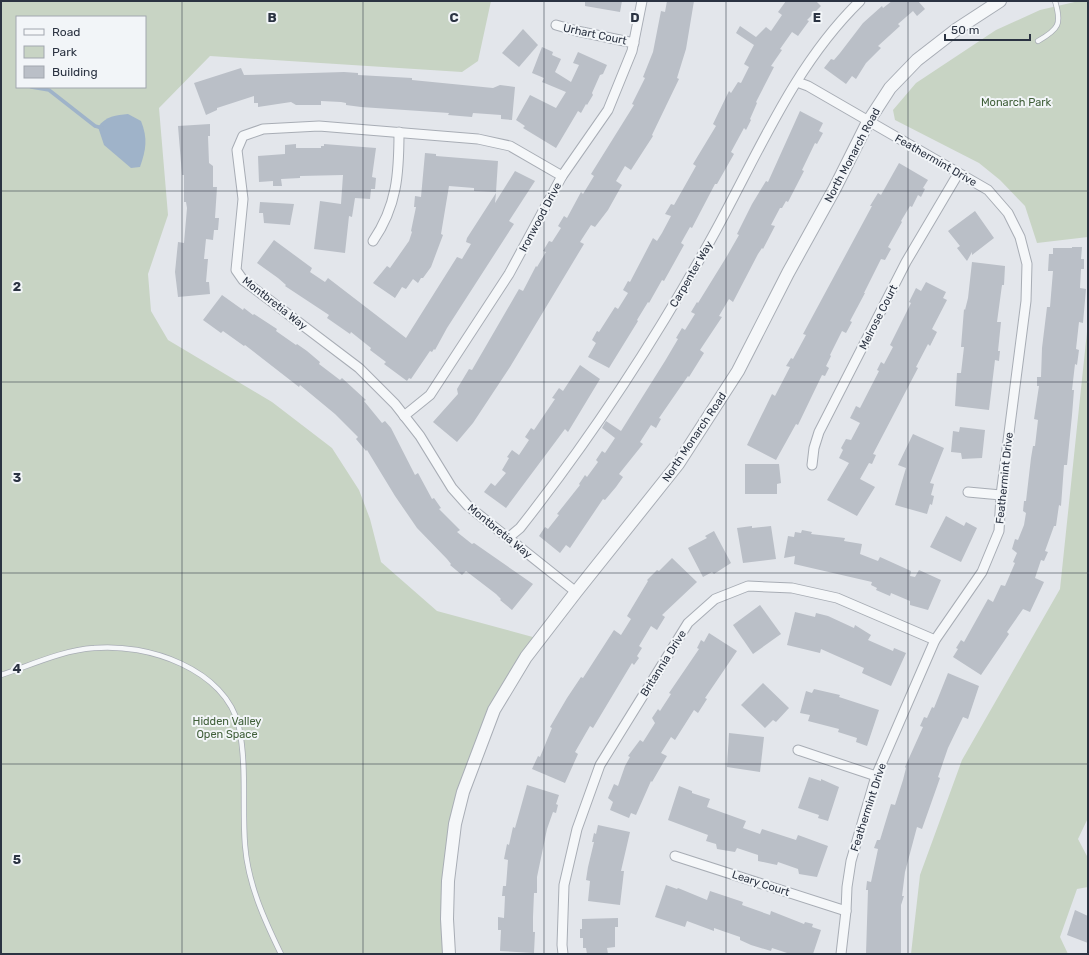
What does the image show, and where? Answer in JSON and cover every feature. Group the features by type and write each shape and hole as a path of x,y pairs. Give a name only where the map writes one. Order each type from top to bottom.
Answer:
{"street":[{"name":"Ironwood Drive","path":"404,416 430,395 509,274 562,176 608,110 621,80 634,43 642,1"},
{"name":"Carpenter Way","path":"508,538 520,528 599,423 676,302 797,82 803,68 838,22 860,1"},
{"name":"North Monarch Road","path":"449,954 447,919 448,882 455,824 466,784 494,710 526,658 576,592 678,464 738,370 835,188 868,122 890,88 917,60 957,28 1000,1"},
{"name":"Urhart Court","path":"556,26 577,32 634,43"},
{"name":"Feathermint Drive","path":"797,82 808,86 988,190 1008,213 1020,237 1027,264 1026,301 1001,495 999,531 982,572 935,640 876,776 851,861 841,954"},
{"name":"Montbretia Way","path":"562,176 510,146 478,139 319,126 263,129 243,136 237,150 242,199 236,270 243,280 359,368 404,416 420,436 452,488 468,506 576,592"},
{"path":"373,241 385,224 391,209 396,188 399,132"},
{"name":"Melrose Court","path":"812,465 814,448 819,432 906,262 958,174"},
{"path":"968,492 1001,495"},
{"name":"Britannia Drive","path":"563,954 564,885 577,829 600,764 688,623 715,600 748,586 792,588 837,598 935,640"},
{"path":"798,750 876,776"},
{"name":"Leary Court","path":"675,856 846,911"}],"lane":[{"path":"1038,41 1055,30 1058,24 1055,1"},
{"path":"1,675 62,654 93,648 122,648 149,652 176,661 199,674 218,690 231,706 239,727 246,846 250,876 261,913 281,954"}],"green space":[{"name":"Hidden Valley Open Space","path":"1,1 491,1 478,61 462,72 210,56 159,108 168,215 148,274 151,311 168,340 272,402 332,448 359,490 370,519 381,562 437,611 540,639 511,682 455,824 449,954 1,954"},
{"name":"Monarch Park","path":"1079,1 1088,1 1088,237 1037,243 1025,206 1000,180 979,163 895,120 893,110 916,83 996,30 1040,10"},
{"path":"1088,322 1088,818 1078,839 1088,858 1088,887 1077,889 1060,937 1068,954 911,954 920,875 962,760 1060,589"}],"water":[{"path":"128,114 141,121 145,133 145,149 140,167 131,168 104,145 98,127 108,118"}],"building":[{"path":"585,1 622,1 620,12 585,6"},
{"path":"667,1 694,1 686,49 677,78 679,79 652,135 653,136 631,170 625,166 616,181 622,185 608,210 595,227 591,225 580,242 584,244 510,367 473,423 457,442 433,422 458,394 457,389 469,369 472,370 519,289 523,291 536,266 537,267 546,252 543,251 549,241 552,242 561,228 558,226 564,216 567,218 581,192 583,194 594,176 591,174 634,105 632,104 645,78 643,77 653,52 661,11 665,12"},
{"path":"786,1 816,1 821,6 807,20 809,21 798,36 792,32 780,49 782,50 771,66 774,67 756,102 757,103 750,119 751,120 746,130 744,128 731,152 734,154 717,184 715,184 692,228 690,227 681,243 684,245 664,281 662,280 649,303 648,302 609,368 588,357 596,343 592,340 615,307 618,309 628,293 623,290 628,281 630,282 653,238 657,241 662,233 671,216 665,214 671,204 674,205 696,166 693,164 716,126 713,124 729,91 731,93 738,82 741,83 749,67 744,64 754,45 736,33 740,26 756,37 766,27 771,31 782,15 778,12"},
{"path":"892,1 918,1 925,9 917,16 913,11 898,24 900,26 878,46 881,48 866,63 856,79 852,76 846,84 824,68 831,59 834,60 863,23 882,6 883,8"},
{"path":"523,29 538,45 519,67 502,53"},
{"path":"542,47 553,52 552,55 561,59 555,72 571,82 579,65 573,63 578,52 607,65 603,74 600,75 592,93 593,95 587,105 586,104 581,113 578,111 556,148 523,128 525,126 516,120 530,95 556,108 566,92 542,82 544,78 532,73"},
{"path":"241,68 244,75 344,72 358,73 358,75 412,78 412,80 493,88 500,85 515,87 512,120 501,119 501,115 473,113 472,117 448,115 449,113 361,107 346,105 346,103 341,102 321,101 321,105 296,105 291,102 258,107 258,103 254,103 254,96 217,108 217,110 206,115 194,83"},
{"path":"800,111 823,123 819,131 823,133 817,144 815,143 802,170 804,171 788,202 786,201 782,208 780,208 771,225 775,226 763,249 762,248 758,254 733,302 729,299 719,316 722,317 700,350 704,353 689,377 688,376 659,418 661,419 656,428 651,425 640,442 643,444 619,474 623,477 616,487 605,500 603,499 570,548 566,545 560,553 539,536 545,527 548,529 559,515 557,514 580,485 579,484 585,475 587,477 598,462 596,460 602,451 605,453 615,438 602,428 606,421 621,431 665,361 678,339 676,338 682,328 685,330 695,314 691,312 739,235 737,234 752,204 766,181 768,182"},
{"path":"210,124 210,136 208,136 209,163 213,166 213,187 217,187 215,218 219,218 218,230 214,230 213,240 206,239 204,259 208,259 206,282 209,282 210,294 178,297 175,272 178,242 184,243 187,208 186,202 184,202 184,175 182,175 178,126"},
{"path":"296,144 296,148 321,148 324,144 376,148 372,177 376,178 375,189 371,189 370,199 355,198 352,217 349,216 345,253 314,249 320,201 341,204 343,175 300,176 300,178 281,179 282,186 273,186 273,181 259,182 258,156 285,154 285,145"},
{"path":"425,153 436,154 436,156 498,161 496,192 474,191 474,188 449,186 441,234 443,235 431,267 418,283 413,279 406,289 402,287 395,298 373,283 387,266 390,268 409,241 416,207 414,207 415,196 421,197"},
{"path":"899,163 928,180 923,188 925,189 921,197 918,195 912,207 910,206 901,221 902,222 888,247 891,249 885,260 881,259 850,321 852,322 846,333 842,331 830,355 831,356 826,366 829,368 825,376 822,375 798,425 796,424 776,460 747,445 772,394 775,396 790,367 786,366 791,358 793,359 806,335 803,334 872,206 870,206 878,193 881,195"},
{"path":"515,171 535,181 509,221 514,224 447,328 435,350 434,349 432,352 430,351 411,379 409,378 407,381 384,364 386,362 370,350 371,348 351,332 350,334 327,318 329,315 285,286 286,285 278,278 257,263 274,240 312,268 310,272 325,282 328,278 406,338 457,257 462,259 471,244 466,242 467,238 496,193 495,203"},
{"path":"260,202 294,204 290,225 264,223 263,213 259,213"},
{"path":"975,211 994,238 972,255 972,252 967,261 957,248 960,246 948,231"},
{"path":"1082,247 1081,259 1084,259 1084,269 1081,269 1080,288 1086,289 1083,323 1079,322 1076,349 1079,350 1077,365 1075,364 1072,390 1074,390 1072,415 1067,465 1064,465 1061,506 1059,505 1056,526 1054,526 1045,551 1048,552 1044,561 1041,560 1035,578 1044,582 1030,612 1023,609 1007,632 1009,634 981,675 953,657 958,649 956,648 961,640 964,642 988,599 993,602 1001,585 1005,586 1015,563 1013,562 1017,553 1012,549 1015,539 1018,540 1024,525 1026,513 1023,511 1024,501 1026,501 1031,458 1033,446 1035,446 1038,420 1034,419 1039,386 1037,386 1037,377 1041,377 1042,348 1047,307 1050,307 1053,271 1048,271 1049,254 1053,254 1053,248"},
{"path":"972,262 1005,266 1004,285 1002,285 997,322 1001,322 998,351 1000,351 999,361 995,360 989,410 955,406 957,373 961,373 964,347 961,347 964,309 965,310 968,298"},
{"path":"926,282 946,292 943,298 947,300 932,329 937,332 930,346 928,344 916,367 918,368 873,454 876,455 872,464 869,463 860,479 875,487 857,516 827,500 849,463 839,458 843,450 841,448 846,439 851,440 860,423 850,418 856,406 860,408 879,371 877,370 881,362 884,364 893,347 890,345 911,303 909,302 916,288 921,291"},
{"path":"222,295 243,310 244,308 277,329 276,331 307,351 320,362 319,364 340,380 342,378 366,400 364,401 382,423 385,421 391,428 415,475 418,473 432,499 434,498 441,508 439,509 460,530 457,532 472,544 474,543 533,584 512,610 500,600 501,599 496,594 466,571 462,575 450,565 451,564 447,559 417,528 395,496 367,450 366,451 356,439 358,437 335,414 300,385 299,387 245,345 244,346 223,331 221,333 203,320"},
{"path":"580,365 600,379 568,432 565,429 506,508 484,492 491,483 495,486 506,473 502,470 509,458 507,457 512,450 519,455 529,440 525,437 531,428 534,430 555,399 552,398 559,388 563,391"},
{"path":"960,427 985,430 982,458 962,459 961,453 951,452 953,431 959,432"},
{"path":"913,434 944,448 930,483 934,484 931,495 934,496 932,505 930,504 927,514 895,505 906,468 898,465"},
{"path":"745,464 779,464 781,483 777,484 777,494 745,494"},
{"path":"946,516 964,526 966,522 977,528 961,562 930,547"},
{"path":"752,526 752,528 771,526 776,559 743,563 737,528"},
{"path":"802,530 812,532 811,534 845,538 844,541 862,544 860,554 878,561 880,557 911,571 910,576 915,577 919,570 941,580 928,610 910,605 910,601 891,593 890,596 876,590 877,588 871,585 872,582 794,564 795,556 784,558 788,536 794,537 795,532 801,533"},
{"path":"714,531 731,563 714,574 712,572 703,577 688,548 707,538 705,536"},
{"path":"672,558 697,582 662,615 665,617 657,630 651,626 639,646 642,648 637,656 639,658 634,665 632,663 593,728 590,726 575,752 578,754 565,783 532,769 538,756 540,757 552,728 550,727 567,698 581,677 583,678 614,630 621,635 631,619 627,616 648,581 647,580"},
{"path":"760,605 781,634 753,654 733,625"},
{"path":"795,612 815,617 816,613 828,616 854,628 855,625 871,635 868,640 893,651 894,648 906,653 891,686 862,673 864,668 821,649 820,653 787,645"},
{"path":"709,633 737,651 705,698 707,699 698,713 694,710 675,740 671,737 661,753 667,756 652,782 651,781 636,815 631,813 629,818 610,810 613,802 608,798 614,784 618,786 630,757 628,756 640,740 643,742 655,723 652,718 658,709 660,711 671,694 669,693 699,649 697,648 701,640 704,642"},
{"path":"948,673 979,686 968,719 963,717 948,748 938,777 940,778 922,829 917,827 905,872 902,896 904,896 901,905 901,954 866,954 868,890 866,890 867,881 871,882 878,849 874,848 877,840 880,840 891,804 895,805 903,780 905,767 923,727 920,726 924,717 927,718 932,707 934,708"},
{"path":"763,683 789,708 776,722 773,720 765,728 741,705"},
{"path":"814,689 840,695 839,697 879,710 867,746 856,742 857,738 838,732 839,729 808,721 810,715 800,713 806,691 812,693"},
{"path":"729,733 764,737 760,772 727,767"},
{"path":"809,777 821,781 821,779 839,787 828,821 818,818 819,815 798,808"},
{"path":"527,785 559,795 556,804 558,805 556,813 553,812 547,829 537,877 537,893 534,893 534,953 500,951 501,930 498,930 498,917 504,918 505,896 502,896 503,886 506,886 508,860 504,859 507,844 509,845 513,827 515,828"},
{"path":"679,786 692,791 692,793 710,799 707,807 746,821 743,828 760,834 762,829 796,840 798,835 828,846 817,877 799,874 798,869 778,862 777,865 758,861 758,855 737,848 735,852 717,849 716,844 706,841 708,835 668,820"},
{"path":"598,825 630,832 621,871 624,871 620,905 588,901 590,881 586,880 594,842 592,842"},
{"path":"666,885 677,889 678,888 707,900 710,891 743,902 742,905 770,915 771,911 804,924 805,922 813,924 812,927 821,930 813,954 790,954 772,948 771,951 751,945 740,940 740,937 714,928 714,931 687,921 685,927 655,917"},
{"path":"1075,910 1088,916 1088,943 1067,935"},
{"path":"618,918 618,927 615,927 615,947 607,948 608,954 587,954 586,948 583,948 583,938 580,938 582,919"}],"waterway":[{"path":"37,88 49,90 95,126 102,128"}]}
